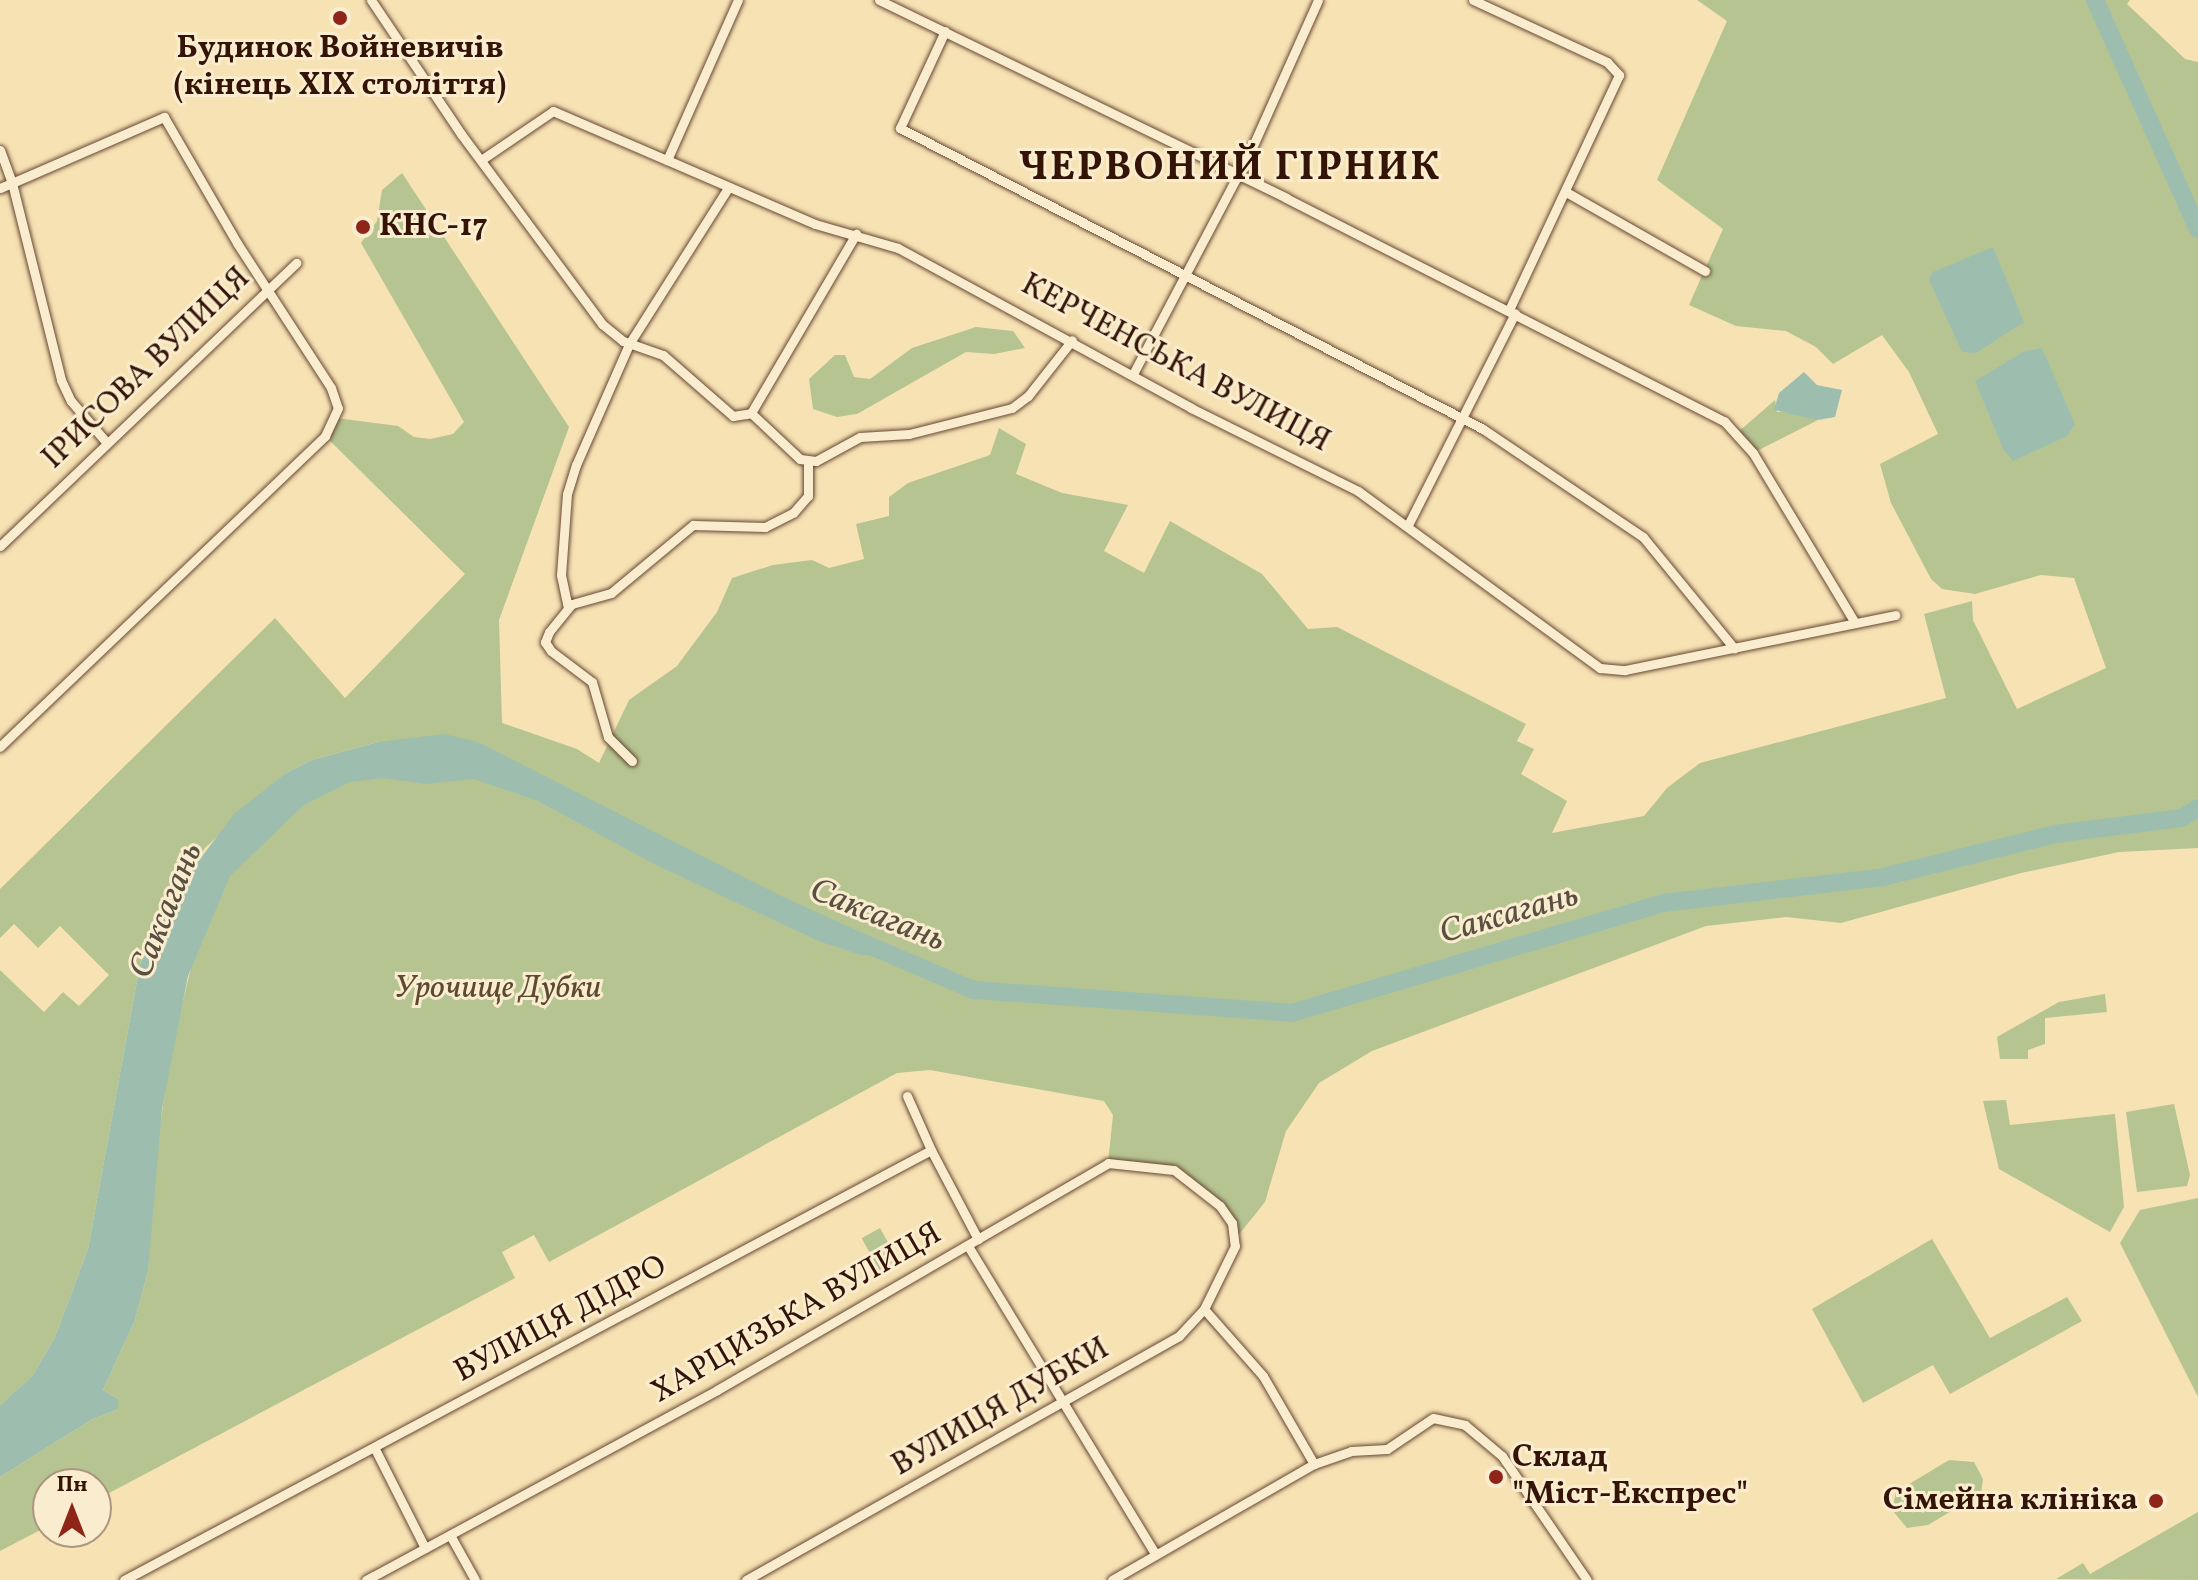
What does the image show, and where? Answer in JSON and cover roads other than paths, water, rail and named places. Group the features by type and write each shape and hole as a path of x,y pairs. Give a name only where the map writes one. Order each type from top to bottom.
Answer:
{"street":[{"path":"371,0 481,160 602,324 629,344 663,355 733,416 751,413"},
{"path":"667,160 738,0"},
{"path":"879,0 1512,311 1733,429 1855,623"},
{"path":"1133,374 1318,0"},
{"path":"1409,523 1463,419 1619,75 1607,62 1473,0"},
{"path":"945,31 900,128 1463,419 1643,537 1734,648 1895,615"},
{"name":"КЕРЧЕНСЬКА ВУЛИЦЯ","path":"481,160 553,111 815,224 898,248 1358,491 1409,523 1590,663 1625,670 1734,648"},
{"path":"0,188 164,117 331,388 336,418 325,436 0,747"},
{"path":"0,150 12,183 61,380 71,401 107,443"},
{"path":"568,608 561,575 567,494 629,344 728,188"},
{"path":"1566,192 1705,271"},
{"path":"751,413 856,234"},
{"name":"ІРИСОВА ВУЛИЦЯ","path":"0,546 296,263"},
{"path":"808,462 860,437 909,434 1012,408 1028,396 1072,340"},
{"path":"632,761 608,737 592,682 545,642 568,608 611,593 693,525 765,527 793,513 808,496 808,462 751,413"},
{"path":"907,1096 931,1150 978,1239"},
{"name":"ВУЛИЦЯ ДІДРО","path":"124,1580 375,1449 931,1150"},
{"name":"ХАРЦИЗЬКА ВУЛИЦЯ","path":"366,1580 968,1246 1108,1163 1159,1166 1196,1183 1220,1206 1237,1237"},
{"name":"ВУЛИЦЯ ДУБКИ","path":"746,1580 1179,1336 1204,1309 1237,1237"},
{"path":"968,1246 1063,1403 1069,1405 1155,1554"},
{"path":"1204,1309 1263,1376 1314,1464"},
{"path":"1112,1580 1314,1464 1351,1451 1387,1449 1433,1418 1465,1425 1502,1456 1587,1580"},
{"path":"375,1449 425,1548"},
{"path":"450,1535 475,1580"}],"waterway":[{"name":"Саксагань","path":"2095,0 2198,229"},
{"name":"Саксагань","path":"873,947 974,990 1292,1013 1663,903 1883,877 2055,834 2181,818 2198,808"}],"place":[{"name":"Будинок Войневичів (кінець ХІХ століття)","path":"340,18"},
{"name":"КНС-17","path":"363,227"},
{"name":"Склад \"Міст-Експрес\"","path":"1496,1477"},
{"name":"Сімейна клініка","path":"2156,1501"}],"district":[{"name":"ЧЕРВОНИЙ ГІРНИК","path":"1230,169"}],"park label":[{"name":"Урочище Дубки","path":"498,989"}]}
